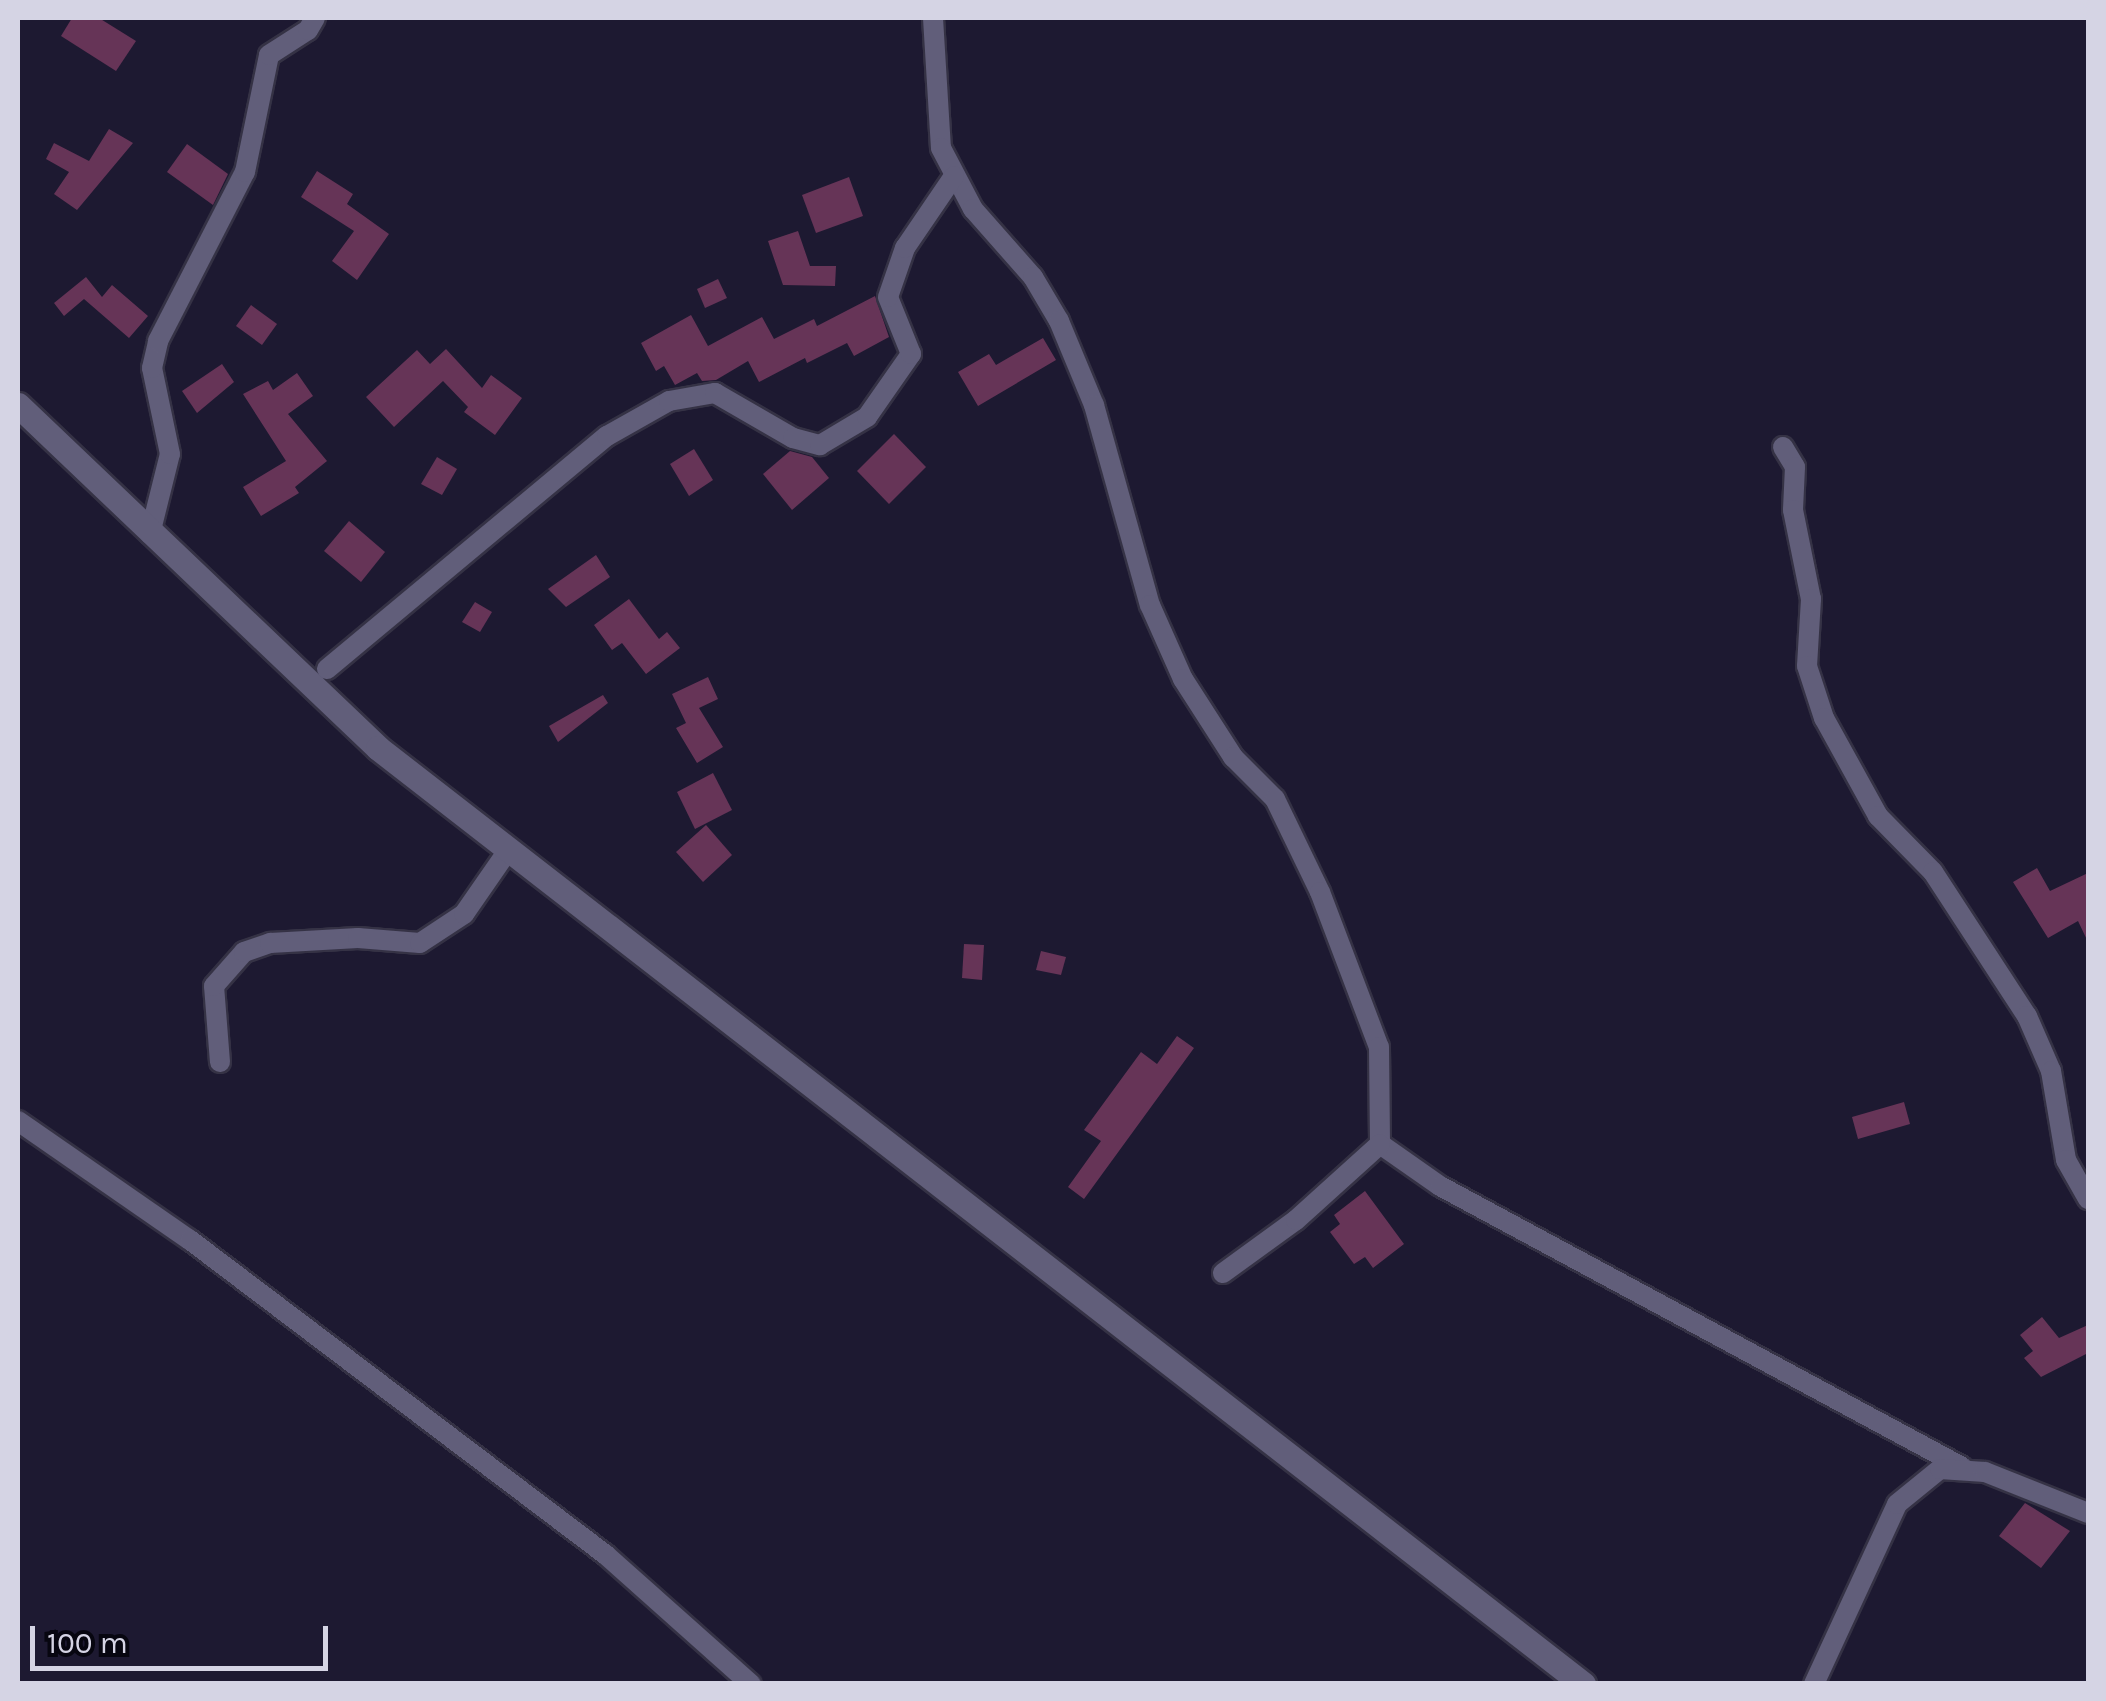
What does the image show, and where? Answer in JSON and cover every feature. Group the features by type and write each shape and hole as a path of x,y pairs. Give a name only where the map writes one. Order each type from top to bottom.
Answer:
{"main road":[{"path":"18,405 378,748 506,852 1583,1684"}],"street":[{"path":"150,534 170,454 152,368 158,342 245,172 269,55 308,30 315,18"},
{"path":"933,18 939,132 954,176 973,210 1033,277 1059,321 1094,405 1150,605 1183,680 1233,757 1275,799 1313,876 1379,1048 1380,1144 1296,1220 1224,1273"},
{"path":"327,669 607,436 669,401 715,393 794,438 820,445 868,417 911,354 888,297 905,248 954,176"},
{"path":"1783,447 1796,467 1792,510 1811,599 1808,666 1824,718 1878,816 1933,872 2035,1031 2051,1071 2066,1160 2088,1199"},
{"path":"220,1062 214,986 244,952 270,943 358,938 420,943 464,914 506,852"},
{"path":"18,1120 190,1240 606,1555 750,1684"},
{"path":"1380,1144 1440,1186 1949,1465 2088,1514"},
{"path":"1814,1684 1897,1504 1949,1465"}],"building":[{"path":"72,18 99,18 136,41 116,71 61,36"},
{"path":"109,129 133,143 77,210 54,194 69,172 46,159 54,143 89,161"},
{"path":"187,144 228,174 213,205 167,172"},
{"path":"317,171 353,194 347,204 389,234 357,280 332,261 354,231 301,197"},
{"path":"849,177 863,216 816,233 802,195"},
{"path":"798,231 810,266 836,266 835,286 783,285 768,241"},
{"path":"86,277 102,297 112,285 148,316 129,338 84,299 64,316 54,303"},
{"path":"718,279 727,298 705,308 697,289"},
{"path":"875,296 889,337 854,356 847,343 807,363 805,358 759,382 748,361 716,380 702,381 697,373 675,385 664,366 656,371 641,343 691,315 708,346 762,317 774,339 814,319 817,326"},
{"path":"251,305 277,324 262,345 236,326"},
{"path":"1043,338 1056,360 978,406 958,372 989,354 996,365"},
{"path":"446,349 482,388 491,375 522,398 495,435 464,412 468,407 443,381 394,427 366,397 417,350 430,364"},
{"path":"222,364 234,382 197,413 182,391"},
{"path":"297,373 313,396 288,414 327,461 295,487 299,493 261,516 243,487 286,461 243,394 268,381 273,390"},
{"path":"894,434 926,467 889,504 857,471"},
{"path":"694,449 713,480 689,496 670,464"},
{"path":"790,451 812,457 829,478 792,510 763,474"},
{"path":"437,457 457,469 442,495 421,484"},
{"path":"349,521 385,552 361,582 324,551"},
{"path":"596,555 610,577 566,607 548,589"},
{"path":"629,599 659,639 667,632 680,648 646,674 622,643 612,650 594,625"},
{"path":"475,602 492,612 480,632 462,622"},
{"path":"708,677 718,699 699,708 723,747 697,763 676,728 686,723 672,694"},
{"path":"603,695 608,703 558,742 549,726"},
{"path":"713,773 732,810 695,829 677,792"},
{"path":"706,825 732,855 703,882 676,852"},
{"path":"2037,868 2050,891 2088,873 2088,942 2078,921 2048,938 2013,882"},
{"path":"964,944 984,945 982,980 962,978"},
{"path":"1041,951 1066,957 1061,975 1036,970"},
{"path":"1177,1036 1194,1048 1084,1199 1068,1187 1101,1141 1084,1130 1141,1052 1157,1064"},
{"path":"1904,1102 1910,1124 1858,1139 1852,1117"},
{"path":"1365,1191 1404,1244 1373,1268 1365,1257 1354,1264 1330,1232 1340,1224 1334,1215"},
{"path":"2042,1317 2059,1338 2088,1325 2088,1353 2041,1377 2024,1358 2033,1351 2020,1335"},
{"path":"2025,1503 2070,1531 2041,1568 1999,1536"}]}
